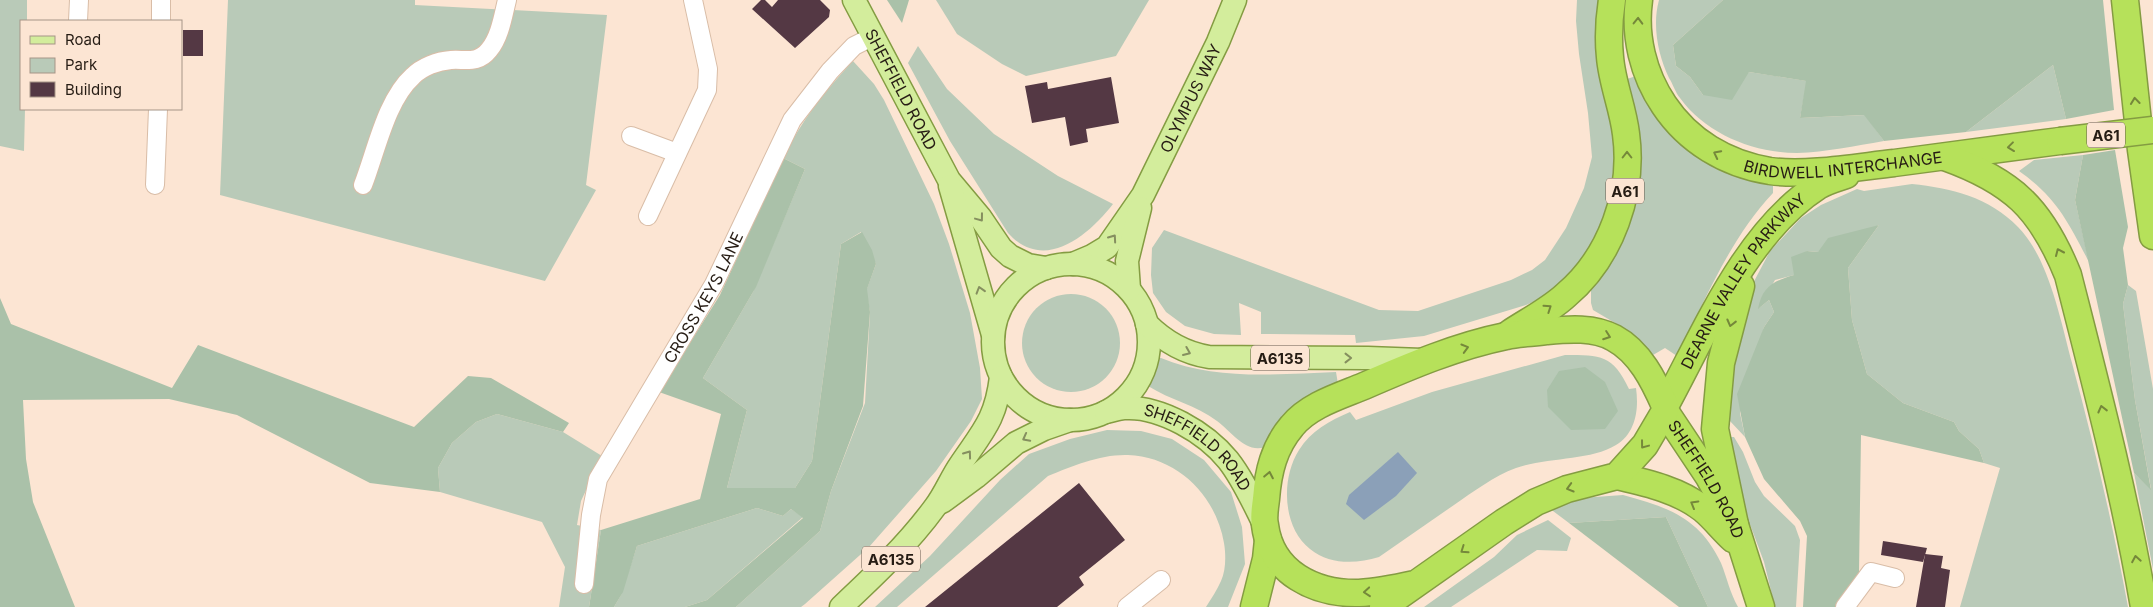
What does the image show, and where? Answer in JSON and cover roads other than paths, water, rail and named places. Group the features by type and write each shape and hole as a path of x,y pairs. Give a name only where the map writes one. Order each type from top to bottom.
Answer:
{"highway":[{"name":"A61","path":"1507,335 1566,296 1586,276 1608,239 1623,199 1627,177 1627,151 1626,134 1610,58 1609,21 1612,0"},
{"name":"BIRDWELL INTERCHANGE","path":"1639,0 1637,30 1646,72 1666,109 1694,139 1725,158 1770,171 1793,172 1868,167 2153,130"},
{"path":"2125,0 2141,150 2153,236"},
{"path":"1944,157 1976,168 2006,186 2033,211 2057,247 2068,275 2115,456 2131,531 2144,607"},
{"name":"DEARNE VALLEY PARKWAY","path":"1665,409 1718,306 1748,258 1773,224 1819,185 1868,167"},
{"path":"1739,537 1720,455 1716,414 1721,363 1748,258"},
{"name":"A61","path":"1567,329 1586,330 1614,338 1627,347 1648,370 1665,409 1645,445 1617,476 1567,489 1536,502 1415,584 1359,593 1332,592 1306,584 1284,566 1266,532 1267,483 1278,445 1300,417 1317,407 1422,360 1507,335 1567,329"},
{"name":"SHEFFIELD ROAD","path":"1665,409 1709,477 1739,537 1761,607"},
{"name":"SHEFFIELD ROAD","path":"1617,476 1661,487 1695,504 1739,537"},
{"path":"1254,607 1266,559 1266,532"},
{"path":"1383,607 1415,584"}],"main road":[{"name":"SHEFFIELD ROAD","path":"854,0 949,180 980,217 1001,248 1010,256 1028,265 1046,268"},
{"name":"OLYMPUS WAY","path":"1073,264 1107,247 1143,195 1218,42 1235,0"},
{"name":"SHEFFIELD ROAD","path":"949,180 993,337"},
{"name":"OLYMPUS WAY","path":"1129,289 1127,261 1143,195"},
{"path":"1073,264 1089,266 1104,271 1129,289 1140,306 1147,324 1149,350 1142,375 1127,396 1106,412 1089,418 1071,420 1045,415 1032,409 1012,392 1001,377 996,360 993,337 1001,308 1019,283 1046,268 1073,264"},
{"name":"A6135","path":"1147,324 1160,337 1176,347 1192,354 1209,357 1422,360"},
{"name":"A6135","path":"841,607 889,562 935,507 983,433 999,399 1001,377"},
{"name":"SHEFFIELD ROAD","path":"1106,412 1125,408 1150,411 1175,420 1198,432 1228,460 1241,478 1266,532"},
{"name":"A6135","path":"935,507 976,477 1016,443 1044,429 1071,420"}],"street":[{"path":"78,0 78,20"},
{"path":"161,0 161,20"},
{"path":"363,186 387,118 402,87 413,75 426,66 450,60 470,62 480,58 489,50 495,39 507,0"},
{"path":"648,216 706,90 708,81 708,69 693,0"},
{"name":"CROSS KEYS LANE","path":"584,584 591,515 598,479 714,284 792,120 830,71 854,46 872,36"},
{"path":"155,185 158,110"},
{"path":"631,136 677,153"},
{"path":"1845,607 1871,572 1895,578"},
{"path":"1127,607 1161,580"}],"water":[{"path":"1398,452 1417,473 1396,496 1364,520 1346,504 1349,495"}]}
